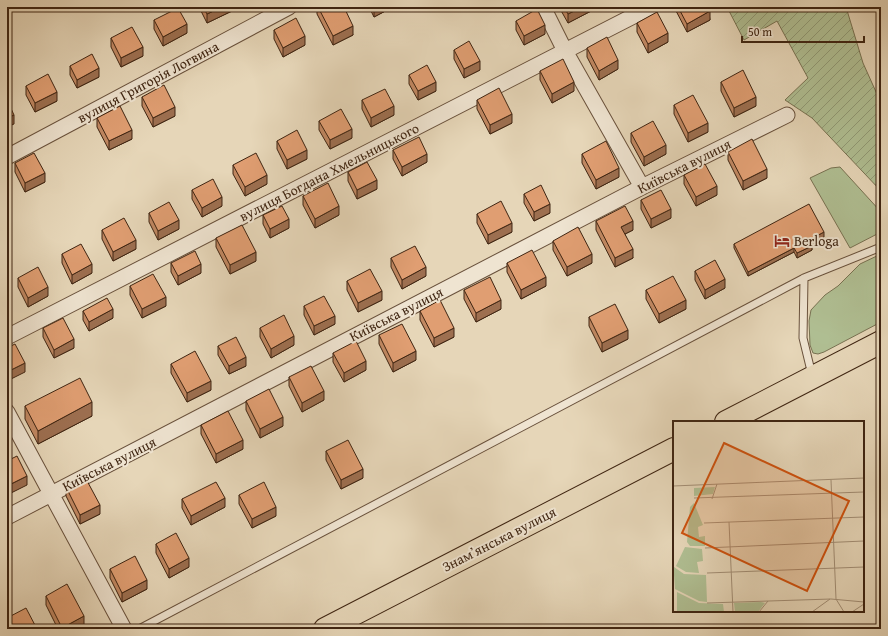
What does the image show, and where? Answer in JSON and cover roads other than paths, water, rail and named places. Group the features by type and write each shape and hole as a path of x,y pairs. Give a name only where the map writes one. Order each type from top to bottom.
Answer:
{"highway":[{"path":"728,421 881,342"},
{"name":"Знамʼянська вулиця","path":"325,629 673,450"}],"street":[{"name":"вулиця Григорія Логвина","path":"7,157 289,7"},
{"path":"543,7 565,51 642,187"},
{"name":"вулиця Богдана Хмельницького","path":"7,337 651,7"},
{"name":"Київська вулиця","path":"7,517 642,187 787,115"},
{"path":"7,412 124,629"}],"lane":[{"path":"140,629 804,278 881,247"},
{"path":"804,278 803,338 812,378"}],"place":[{"name":"Berloga","path":"782,241"}]}
